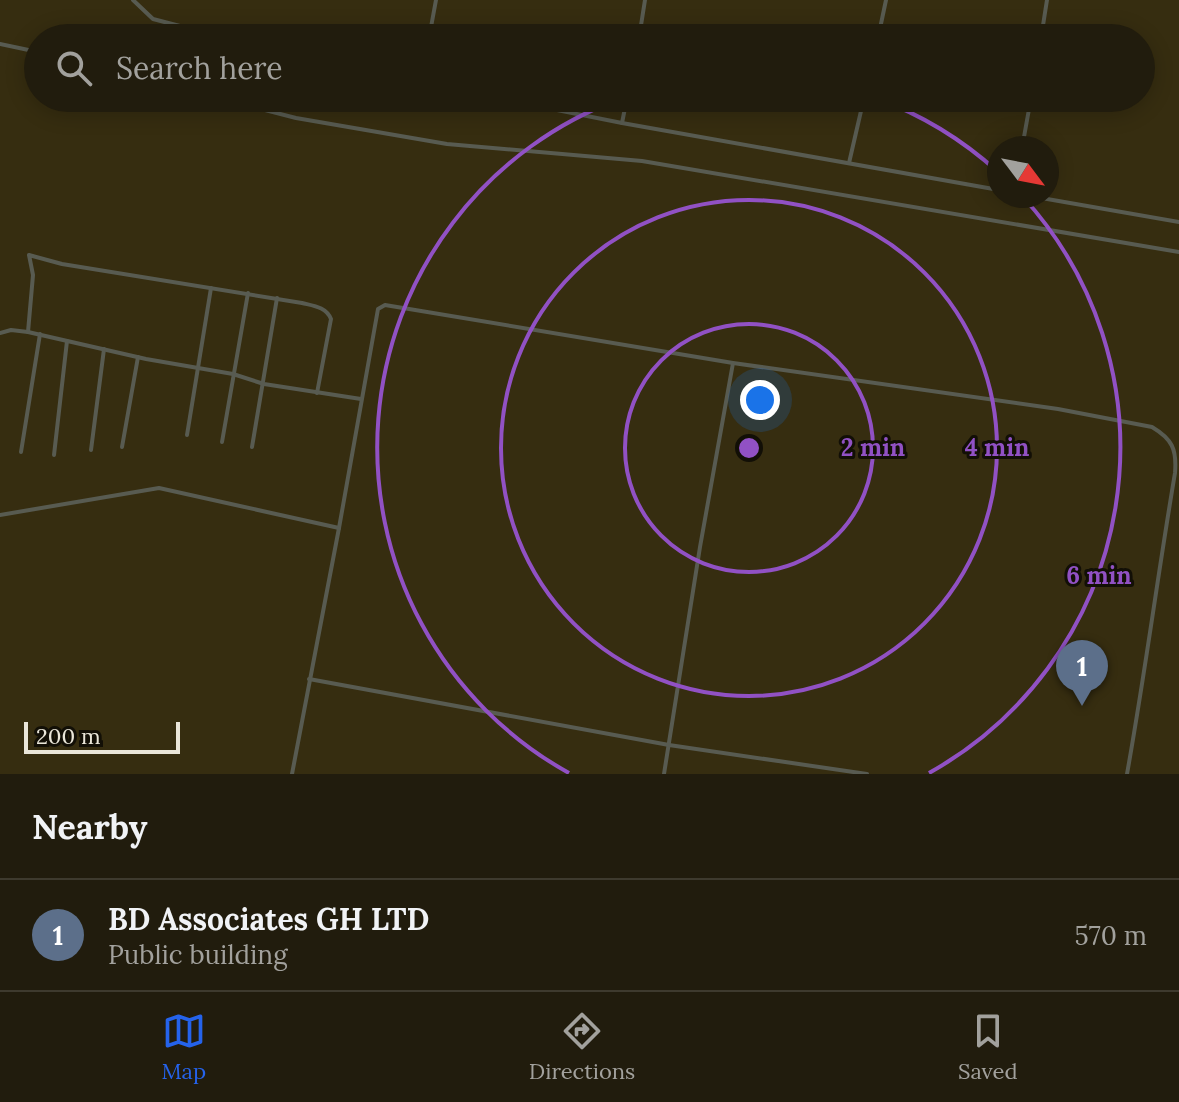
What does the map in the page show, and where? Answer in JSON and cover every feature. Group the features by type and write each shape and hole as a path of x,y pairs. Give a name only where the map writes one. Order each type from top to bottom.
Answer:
{"street":[{"path":"133,0 153,19 172,24"},
{"path":"432,24 436,0"},
{"path":"641,24 645,0"},
{"path":"881,24 886,0"},
{"path":"1043,24 1047,0"},
{"path":"0,44 24,49"},
{"path":"273,112 433,142 642,161 1179,252"},
{"path":"567,112 987,188"},
{"path":"622,123 624,112"},
{"path":"849,163 861,112"},
{"path":"1024,136 1028,112"},
{"path":"1059,201 1179,222"},
{"path":"28,332 33,275 29,255 62,264 318,306 328,312 331,319 317,393"},
{"path":"187,435 211,288"},
{"path":"222,442 248,293"},
{"path":"252,447 277,298"},
{"path":"292,774 378,309 385,305 733,363 1058,409 1152,427 1164,434 1176,455 1175,473 1127,774"},
{"path":"0,333 11,330 40,334 138,357 233,374 264,384 361,399"},
{"path":"21,452 40,334"},
{"path":"54,455 67,341"},
{"path":"91,450 104,349"},
{"path":"122,447 138,357"},
{"path":"664,774 733,363"},
{"path":"0,515 159,488 339,528"},
{"path":"309,679 669,745 867,774"}],"shaded area":[{"path":"0,0 1179,0 1179,774 0,774"}],"place":[{"name":"BD Associates GH LTD","path":"1082,706"}]}
